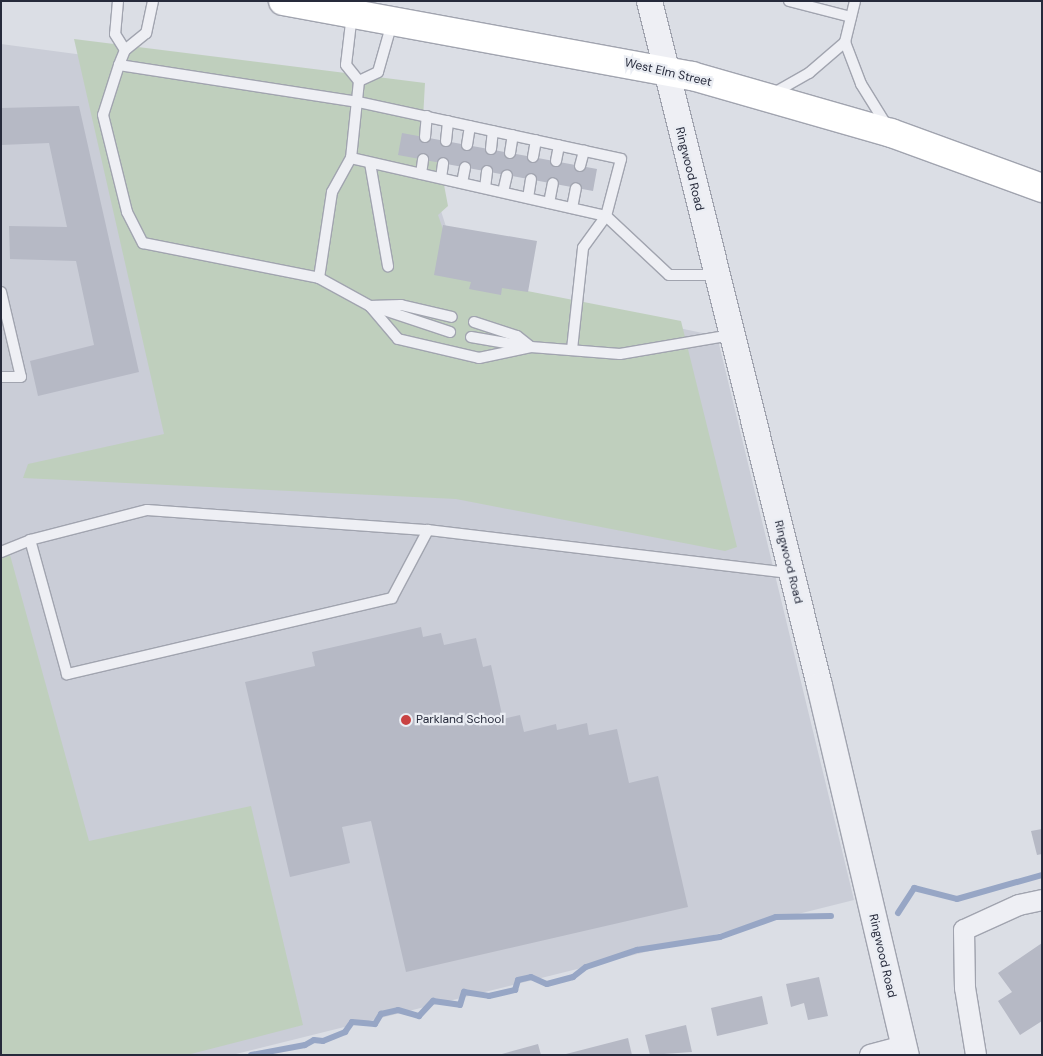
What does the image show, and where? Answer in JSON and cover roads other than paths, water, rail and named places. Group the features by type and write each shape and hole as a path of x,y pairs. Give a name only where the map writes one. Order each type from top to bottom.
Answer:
{"main road":[{"name":"West Elm Street","path":"283,1 664,70 891,133 1042,188"}],"street":[{"name":"Ringwood Road","path":"649,1 664,70 791,573 905,1050"},
{"path":"976,1055 964,988 964,930 1019,905 1042,900"},
{"path":"870,1055 905,1050"}],"lane":[{"path":"118,1 115,34 125,50"},
{"path":"153,1 146,33 125,50 103,115 127,212 143,243 319,278 370,306 450,332"},
{"path":"789,1 851,17"},
{"path":"766,97 809,73 844,42 855,1"},
{"path":"319,278 332,192 350,158 358,102 359,81 346,66 352,13"},
{"path":"359,81 378,72 392,21"},
{"path":"844,42 861,84 891,133"},
{"path":"119,65 358,102 621,159 606,216 583,248 572,349"},
{"path":"424,137 427,116"},
{"path":"446,141 448,121"},
{"path":"468,145 470,126"},
{"path":"490,149 493,131"},
{"path":"510,153 513,135"},
{"path":"534,157 536,140"},
{"path":"556,161 558,145"},
{"path":"580,166 584,151"},
{"path":"350,158 606,216 668,275 716,275"},
{"path":"422,174 423,159"},
{"path":"370,163 388,266"},
{"path":"440,178 443,163"},
{"path":"462,184 465,167"},
{"path":"485,188 487,171"},
{"path":"503,192 506,175"},
{"path":"528,198 530,179"},
{"path":"549,203 552,183"},
{"path":"572,208 576,188"},
{"path":"1,292 21,377 1,377"},
{"path":"370,306 402,306 452,317"},
{"path":"370,306 398,339 479,358 531,347"},
{"path":"474,322 517,336 531,347"},
{"path":"471,337 531,347 620,354 731,335"},
{"path":"1,552 30,540 147,510 428,530 791,573"},
{"path":"30,540 67,674 392,598 428,530"}],"waterway":[{"path":"898,913 914,888 957,899 1042,875"},
{"path":"251,1055 305,1045 314,1040 323,1041 345,1032 352,1022 375,1024 381,1014 398,1010 419,1016 433,1001 460,1005 464,992 489,996 515,990 518,980 531,977 547,984 573,977 586,967 637,950 720,937 776,917 831,916"}],"place":[{"name":"Parkland School","path":"406,720"}]}
